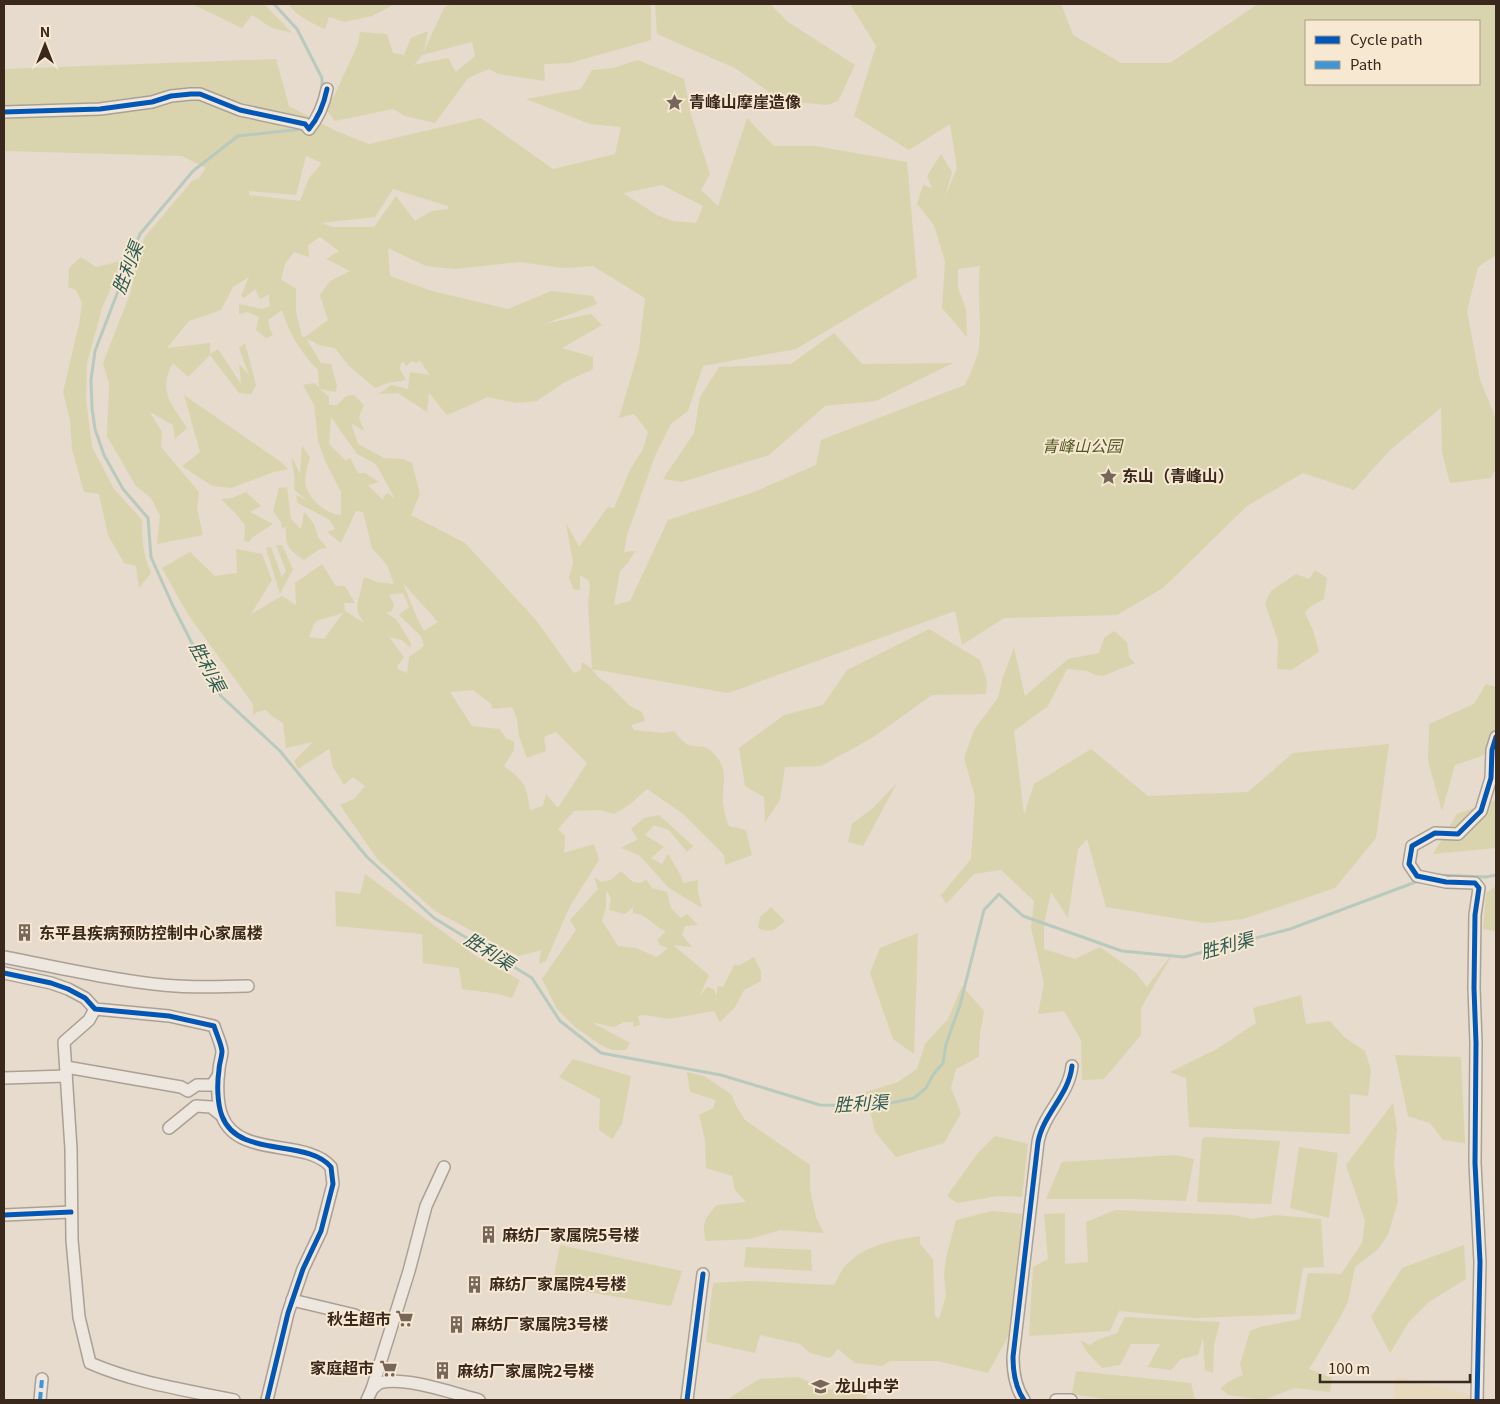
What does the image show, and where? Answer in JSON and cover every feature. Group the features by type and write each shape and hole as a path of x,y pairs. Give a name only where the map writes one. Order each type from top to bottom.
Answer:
{"street":[{"path":"4,112 100,109 152,102 172,96 200,94 240,110 305,124 309,129 315,122 324,103 327,89"},
{"path":"1477,1400 1480,1262 1475,1163 1476,1043 1474,988 1475,915 1479,888 1475,883 1417,876 1409,864 1412,846 1435,833 1458,834 1481,811 1491,778 1492,750 1496,737"},
{"path":"4,957 75,972 164,985 248,986"},
{"path":"4,973 51,983 68,989 85,998 95,1009 169,1016 214,1026 222,1050 218,1076 221,1115"},
{"path":"95,1009 89,1020 64,1042 71,1149 72,1240 79,1317 90,1363 121,1376 234,1400"},
{"path":"1024,1400 1018,1392 1015,1382 1013,1357 1038,1142 1043,1126 1068,1084 1072,1066"},
{"path":"4,1078 66,1071 181,1087 188,1091 198,1085 212,1085 218,1076"},
{"path":"169,1128 196,1106 211,1107 246,1140 319,1156 331,1167 333,1184 321,1231 303,1269 292,1300 267,1400"},
{"path":"367,1400 409,1271 426,1206 444,1166"},
{"path":"4,1215 71,1212"},
{"path":"687,1400 703,1274"},
{"path":"292,1300 355,1315"},
{"path":"40,1400 42,1379"},
{"path":"372,1389 380,1383 392,1381 422,1385 479,1400"},
{"path":"1056,1400 1071,1400"}],"shaded area":[{"path":"1396,1377 1470,1395 1470,1400 1394,1400"}],"green space":[{"path":"192,4 264,4 292,33 272,28 252,15 242,28"},
{"path":"288,4 395,4 372,16 344,22 329,17 325,29 305,19"},
{"path":"450,4 651,4 651,40 570,63 544,64 545,81 498,74 489,69 468,78 435,123 405,116 393,109 335,121 325,108 335,94 358,44 360,32 387,34 393,53 404,55 411,38 428,31 424,51 444,8","holes":["472,42 475,56 456,72 448,58 414,65 422,55"]},
{"path":"655,4 770,4 788,22 855,65 838,101 827,105 782,101 735,68 657,34"},
{"name":"青峰山公园","path":"850,4 1061,4 1073,35 1121,63 1170,63 1258,4 1496,4 1496,255 1478,267 1467,311 1480,380 1496,419 1496,468 1491,478 1450,483 1442,452 1441,408 1390,450 1354,490 1303,473 1247,506 1163,588 1117,615 1004,618 962,645 955,611 728,693 592,669 598,677 630,706 642,712 645,721 631,725 634,730 664,733 674,731 686,744 706,748 713,753 722,765 724,777 723,804 727,821 729,826 746,830 752,855 725,865 724,855 682,813 647,789 629,805 614,814 600,810 574,811 558,829 565,836 564,853 594,844 599,860 570,906 546,961 539,964 541,950 519,956 435,911 378,860 340,805 354,799 365,786 353,777 344,785 333,767 329,749 298,769 294,761 313,742 286,748 283,723 266,710 253,715 253,704 187,613 162,568 190,552 215,576 237,573 236,549 262,554 272,580 251,614 282,596 296,605 295,583 322,564 336,586 345,586 355,603 344,603 345,611 364,623 358,613 357,606 364,577 377,582 394,584 387,565 372,548 363,512 356,511 341,543 327,532 335,529 330,520 298,503 296,495 306,500 294,489 292,457 300,474 302,445 310,458 306,473 306,488 323,509 341,515 341,492 325,461 318,441 314,405 303,385 314,383 319,387 318,370 296,342 282,310 268,320 273,335 266,338 256,330 259,317 247,312 239,314 239,304 262,309 270,306 270,294 260,299 255,289 244,298 241,296 249,277 233,287 221,310 189,321 167,348 210,343 210,354 218,349 241,384 239,364 249,375 239,348 245,343 256,385 251,394 239,393 210,355 188,377 173,363 168,373 166,390 168,397 187,428 175,439 173,425 150,412 162,432 161,447 199,492 197,509 203,535 157,544 160,516 151,498 136,486 107,436 109,383 103,363 130,294 144,238 192,181 199,178 206,168 182,156 4,151 4,69 276,59 289,106 336,131 369,144 481,118 553,169 615,154 621,127 590,124 526,99 581,89 592,70 613,68 638,60 684,79 691,115 710,174 701,190 718,206 747,118 774,146 815,146 907,162 917,277 796,349 703,366 688,411 671,424 655,456 627,535 624,552 635,551 628,563 620,571 614,605 630,601 668,520 754,492 816,465 821,440 965,385 979,348 980,266 958,269 958,288 966,309 967,337 942,308 945,262 934,225 917,204 923,185 932,188 927,176 941,154 952,172 945,197 957,168 950,124 909,150 854,116 876,46","holes":["306,156 322,163 309,178 300,201 249,195 249,191 296,195","662,185 703,206 696,223 673,221 657,215 623,193","393,189 448,206 448,209 431,211 415,221 396,196 374,227 333,227 321,223 375,217","320,237 339,251 326,259 350,271 330,281 320,295 328,320 305,337 302,336 296,312 296,289 281,279 285,264 294,252 309,257 308,245","388,248 426,266 455,269 519,262 564,268 593,266 645,298 639,349 619,418 634,414 648,432 643,449 630,470 614,508 608,507 579,547 566,523 573,563 569,577 573,589 580,590 580,575 588,580 590,584 588,605 592,669 582,662 581,670 574,673 535,619 465,543 411,515 420,494 412,463 403,459 384,458 358,444 351,423 364,431 359,417 364,405 354,395 346,396 337,405 329,405 329,397 320,389 336,392 337,386 331,364 321,363 306,338 319,345 335,348 348,365 375,388 388,383 406,380 400,369 401,363 404,362 406,366 412,361 416,363 420,361 430,375 410,372 408,389 391,385 379,394 398,393 427,412 429,393 447,415 488,397 516,403 537,401 565,382 593,369 593,357 562,348 602,325 591,314 544,324 597,304 593,296 551,291 508,309 432,291 390,276","331,417 357,454 376,464 395,499 388,493 383,497 385,499 382,499 368,485 379,482 365,473 358,473 350,458 346,461 329,444","403,583 438,622 424,631 417,618","403,593 409,607 399,615 421,636 424,646 409,657 407,673 399,670 397,667 404,657 389,637 402,640 410,648 411,643 396,619 386,613 392,611 394,604 389,595","344,612 324,639 309,637 315,622","473,690 491,704 492,709 512,707 527,758 546,751 544,737 556,732 587,763 558,808 546,794 543,806 530,810 526,789 520,780 504,766 514,750 514,742 506,738 500,729 472,726 450,692"]},
{"path":"125,256 102,308 87,363 86,399 92,447 114,489 142,520 146,560 151,573 139,588 136,566 124,563 108,535 99,494 84,492 72,449 70,420 63,392 82,303 76,290 68,287 69,268 81,257 96,267 117,262"},
{"path":"834,333 862,364 953,363 876,401 825,406 769,455 682,482 663,479 694,433 700,397 719,367 791,364"},
{"path":"184,395 281,462 288,469 274,472 231,488 212,486 182,466 200,452"},
{"path":"287,487 291,519 301,529 304,512 314,524 318,537 327,548 320,549 304,560 291,550 287,543 286,527 282,529 281,522 273,511 279,488"},
{"path":"246,492 261,506 250,512 273,524 253,537 249,542 244,541 245,525 221,499 232,498"},
{"path":"276,545 282,545 293,569 280,594 266,548 271,547 282,577 286,571"},
{"path":"1315,570 1327,578 1324,599 1310,607 1305,613 1313,630 1319,652 1291,670 1277,669 1278,641 1265,603 1271,591 1296,574 1309,579"},
{"path":"929,629 980,660 987,681 986,694 932,695 872,738 821,766 785,767 780,800 765,822 764,797 745,786 739,748 784,715 823,705 847,670"},
{"path":"1114,631 1127,642 1129,657 1135,663 1103,676 1095,675 1088,671 1067,669 1048,706 1014,731 1024,815 1034,784 1091,749 1148,796 1248,792 1293,753 1389,744 1376,838 1335,888 1243,919 1205,923 1106,907 1087,839 1078,849 1068,918 1051,892 1044,925 1044,949 1075,959 1100,947 1135,972 1147,987 1175,950 1141,1008 1141,1035 1104,1079 1082,1080 1081,1040 1064,1011 1038,1014 1044,983 1031,928 1034,901 1001,870 974,874 946,904 941,895 971,859 975,797 964,758 974,730 998,698 1003,677 1014,648 1025,696 1068,659 1099,653 1104,638"},
{"path":"1486,684 1496,687 1496,751 1455,765 1442,811 1428,761 1429,724 1474,704"},
{"path":"897,783 863,846 848,842 852,824 873,808"},
{"path":"1496,800 1496,848 1433,854 1457,814"},
{"path":"659,815 693,846 687,852 669,830 654,825 645,835 664,847 651,858 662,864 668,854 683,883 698,880 698,892 702,908 669,888 639,855 621,848 638,839 631,829 644,818"},
{"path":"621,871 633,882 640,883 646,880 652,888 667,892 671,908 681,918 687,914 698,925 685,926 682,935 692,947 673,945 709,975 699,997 707,987 714,989 717,996 717,986 723,987 735,964 738,966 754,957 761,971 761,981 744,990 735,1007 720,1022 714,1011 669,1019 645,1015 638,1016 640,1025 633,1027 633,1022 624,1022 614,1027 591,1022 630,1043 626,1050 612,1050 599,1044 574,1026 557,1009 542,979 576,930 570,920 598,889 594,877 601,882 611,880","holes":["606,890 611,898 609,910 625,914 633,907 633,913 643,916 666,931 657,940 660,945 668,948 657,957 636,948 618,946 602,921 606,907"]},
{"path":"365,874 477,957 520,980 512,998 499,994 462,989 459,968 423,963 422,934 336,926 335,891 360,894"},
{"path":"1496,886 1496,931 1483,929 1486,893"},
{"path":"771,907 785,921 769,931 758,928 760,917"},
{"path":"918,933 914,1054 893,1039 870,973 880,948"},
{"path":"962,986 984,1011 979,1057 956,1069 951,1088 961,1113 944,1143 896,1157 875,1132 866,1092 898,1082 917,1069 925,1044 948,1019"},
{"path":"1301,995 1306,1024 1330,1021 1344,1037 1365,1051 1371,1070 1368,1096 1350,1094 1350,1134 1189,1127 1186,1078 1170,1072 1217,1049 1256,1023 1253,1008"},
{"path":"1395,1055 1461,1057 1465,1143 1443,1140 1430,1123 1408,1116"},
{"path":"573,1059 631,1076 622,1124 612,1139 599,1130 600,1099 559,1077"},
{"path":"687,1072 704,1076 732,1095 745,1120 810,1165 810,1189 816,1217 824,1233 780,1230 750,1239 706,1241 705,1221 717,1205 746,1202 735,1190 732,1176 706,1168 705,1140 699,1115 713,1108 716,1100 690,1092"},
{"path":"1393,1103 1397,1128 1394,1162 1398,1201 1388,1235 1377,1250 1355,1267 1348,1302 1309,1369 1332,1378 1330,1392 1295,1388 1263,1400 1229,1395 1220,1389 1228,1382 1243,1375 1240,1364 1250,1331 1260,1327 1300,1319 1308,1273 1341,1274 1362,1243 1365,1221 1346,1165"},
{"path":"995,1136 1028,1144 1022,1197 998,1196 957,1203 947,1196 978,1153"},
{"path":"1205,1137 1280,1141 1271,1204 1197,1202 1202,1139"},
{"path":"1299,1147 1338,1153 1329,1218 1290,1208"},
{"path":"1175,1155 1194,1159 1186,1201 1046,1199 1062,1162"},
{"path":"1115,1210 1233,1215 1252,1219 1275,1215 1321,1219 1324,1267 1303,1268 1295,1314 1194,1318 1119,1311 1110,1331 1029,1336 1033,1267 1048,1259 1044,1214 1065,1213 1065,1264 1088,1262 1086,1222"},
{"path":"993,1211 1022,1214 1009,1335 988,1373 937,1361 890,1361 882,1366 855,1363 838,1349 830,1358 810,1353 800,1344 760,1335 755,1353 706,1342 713,1283 749,1281 834,1285 844,1267 862,1252 881,1244 920,1236 920,1244 933,1259 935,1316 939,1319 946,1296 944,1274 946,1258 956,1220"},
{"path":"560,1245 682,1271 671,1306 552,1286"},
{"path":"1464,1245 1466,1279 1429,1302 1408,1323 1390,1353 1371,1317 1402,1268"},
{"path":"746,1247 811,1250 812,1271 744,1267"},
{"path":"1125,1317 1220,1322 1214,1345 1213,1373 1205,1370 1203,1338 1198,1355 1181,1359 1171,1370 1148,1367 1160,1344 1131,1344 1120,1365 1102,1368 1087,1352 1080,1340 1090,1345 1097,1340 1117,1333"},
{"path":"1076,1371 1191,1383 1195,1400 1112,1400 1072,1394"},
{"path":"798,1377 828,1389 867,1392 866,1400 729,1400 759,1379"}],"waterway":[{"name":"胜利渠","path":"274,4 297,29 322,78 322,89"},
{"name":"胜利渠","path":"305,128 238,136 193,171 140,234 95,351 91,380 95,429 104,455 123,489 148,518 151,557 172,604 221,696 280,751 367,857 434,918 532,978 560,1021 601,1053 721,1075 820,1105 877,1106 914,1098 926,1088 933,1075 943,1063 946,1044 960,1005 984,910 999,894 1023,916 1122,951 1184,957 1290,929 1421,880"},
{"name":"胜利渠","path":"1438,875 1486,877 1496,875"}],"marked path":[{"path":"40,1400 42,1379"}],"cycle path":[{"path":"4,112 100,109 152,102 171,96 200,94 240,110 305,124 309,129 321,110 327,89"},
{"path":"1477,1400 1480,1262 1475,1163 1476,1043 1474,988 1475,915 1479,888 1475,883 1446,882 1417,876 1409,864 1412,846 1435,833 1458,834 1481,811 1491,778 1492,750 1496,737"},
{"path":"4,973 51,983 68,989 85,998 95,1009 169,1016 214,1026 222,1051 218,1081 219,1105 222,1116 230,1129 242,1138 257,1143 306,1153 320,1158 331,1167 333,1184 321,1231 303,1269 288,1313 267,1400"},
{"path":"1024,1400 1015,1380 1013,1357 1038,1142 1045,1122 1066,1086 1072,1066"},
{"path":"4,1215 71,1212"},
{"path":"687,1400 703,1274"}],"place":[{"name":"青峰山摩崖造像","path":"675,102"},
{"name":"东山（青峰山）","path":"1108,476"},
{"name":"东平县疾病预防控制中心家属楼","path":"25,933"},
{"name":"麻纺厂家属院5号楼","path":"488,1235"},
{"name":"麻纺厂家属院4号楼","path":"475,1284"},
{"name":"秋生超市","path":"405,1319"},
{"name":"麻纺厂家属院3号楼","path":"457,1324"},
{"name":"家庭超市","path":"388,1368"},
{"name":"麻纺厂家属院2号楼","path":"443,1371"},
{"name":"龙山中学","path":"821,1386"}]}
